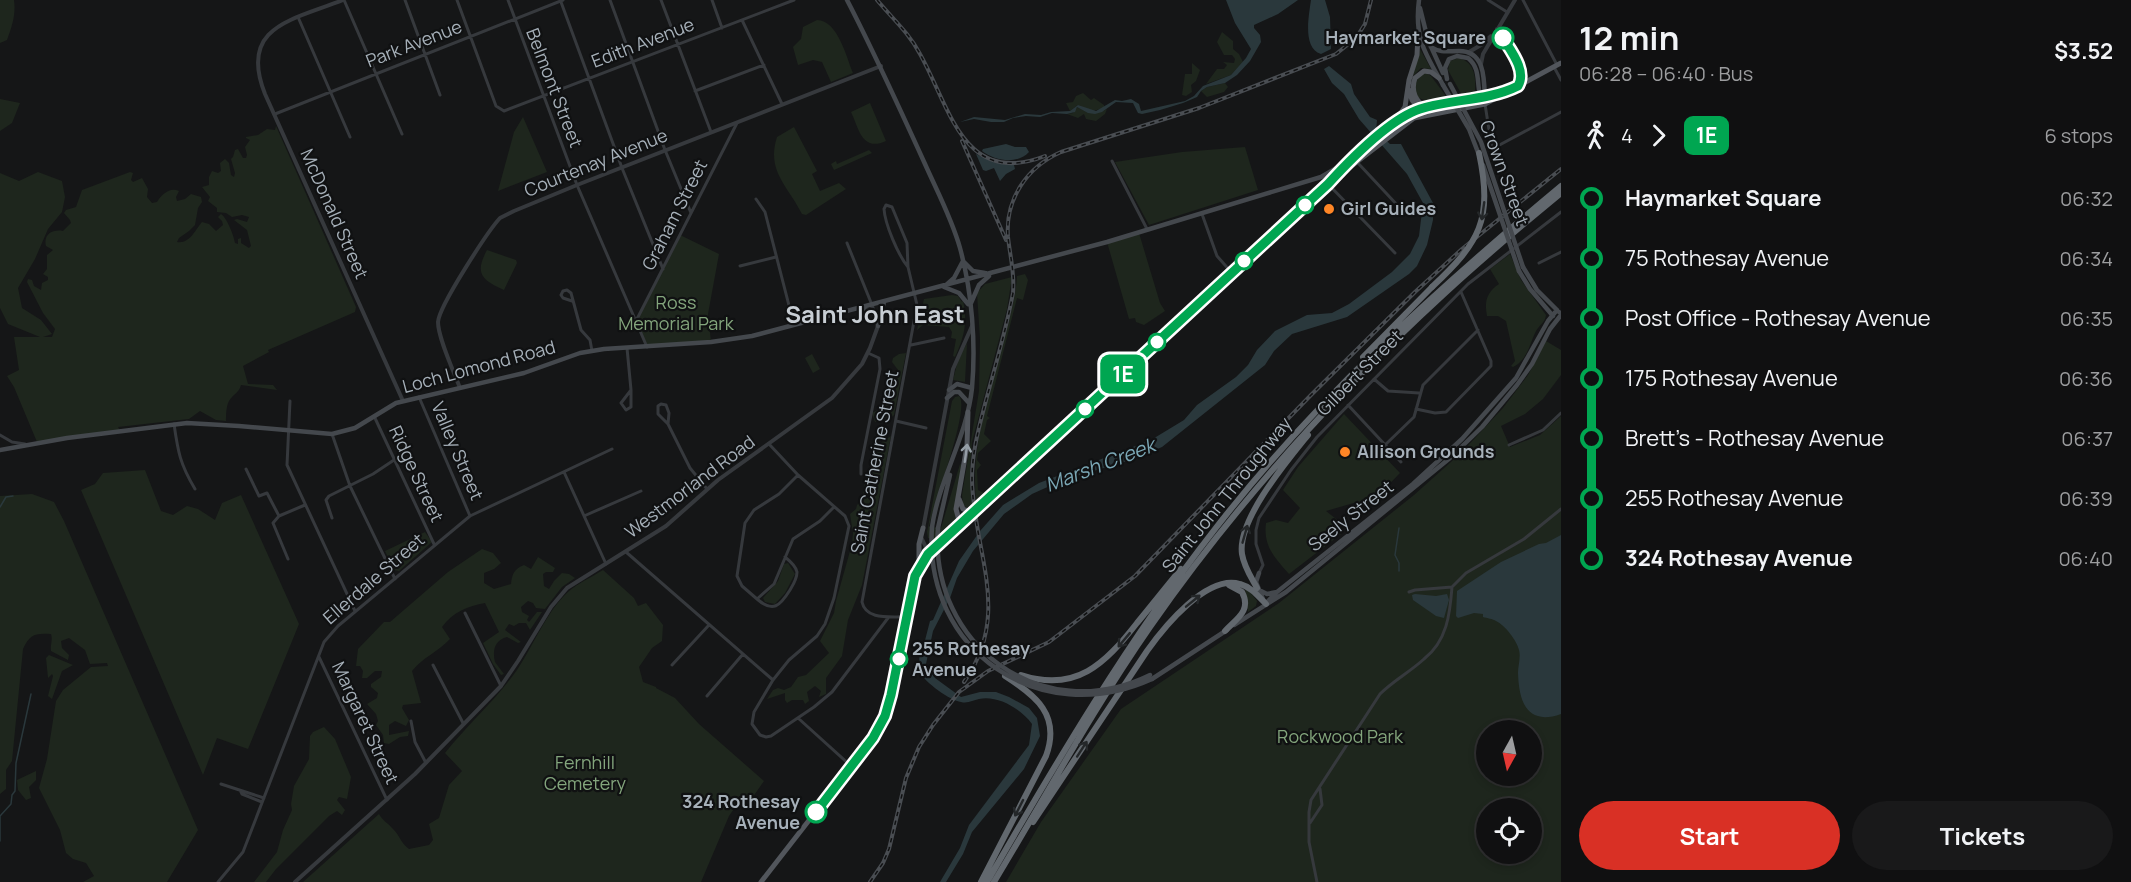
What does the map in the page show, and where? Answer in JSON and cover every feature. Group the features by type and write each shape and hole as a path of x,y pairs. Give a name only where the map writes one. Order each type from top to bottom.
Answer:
{"highway":[{"path":"1340,385 1374,345 1464,256 1472,244 1479,227 1485,190 1479,153"},
{"name":"Saint John Throughway","path":"987,882 1104,686 1163,599 1214,530 1274,458 1340,385 1446,284 1561,186"},
{"name":"Saint John Throughway","path":"994,882 1090,718 1162,610 1238,511 1284,456 1443,295 1561,193"},
{"path":"1257,588 1247,572 1242,554 1246,526 1285,465 1331,407"},
{"path":"1009,674 1048,681 1071,678 1094,668 1117,648 1214,530"},
{"path":"1247,572 1259,573"},
{"path":"1014,850 1158,635 1198,597 1222,584 1230,582 1247,587 1266,604"},
{"path":"1222,584 1237,588 1242,592 1245,603 1240,617 1225,631"},
{"path":"981,882 1046,756 1050,732 1045,711 1009,674"}],"main road":[{"name":"Seely Street","path":"847,0 881,66 939,196 963,261 972,327 972,388 957,451 936,506 937,551 946,596 958,621 979,648 1009,674 1047,688 1077,692 1108,690 1151,677 1286,592 1399,502 1466,443 1524,376 1559,315"},
{"name":"Crown Street","path":"1419,1 1418,34 1422,45 1464,120 1479,153 1521,269 1559,315"},
{"name":"Crown Street","path":"1419,1 1423,26 1431,47 1481,142 1521,269"},
{"path":"1387,134 1403,110 1417,55 1418,34"},
{"path":"1431,47 1439,51 1469,52 1478,58 1481,64 1482,97"},
{"path":"1433,68 1438,61 1456,51"},
{"path":"1448,81 1445,68 1449,59 1457,56 1468,58 1477,70 1485,104"},
{"path":"918,570 928,554 960,524 1328,184 1387,134 1411,120 1426,115 1485,104 1557,65"},
{"path":"1439,78 1431,72 1420,72 1415,78 1413,92 1420,102 1447,104"},
{"path":"1408,86 1410,97 1426,115"},
{"path":"1390,127 1419,109 1510,90"},
{"name":"Loch Lomond Road","path":"0,449 174,424 210,424 332,434 355,428 403,401 524,373 577,354 733,340 916,295 1202,214 1321,177 1354,161"},
{"path":"1321,177 1328,184"},
{"path":"943,287 954,278 963,261 976,273 994,273"},
{"path":"943,287 959,293 970,306 979,285 994,273"},
{"path":"878,326 884,302"},
{"path":"858,309 871,311 875,315"},
{"name":"Seely Street","path":"1266,604 1277,592 1413,484 1462,439 1520,373 1559,315"},
{"path":"949,390 957,384 972,388"},
{"path":"947,398 954,392 959,392 969,403"},
{"path":"960,524 956,511 967,446 968,412"},
{"path":"958,494 961,507 973,513"},
{"path":"924,528 926,540 942,541"},
{"path":"761,882 873,738 885,716 918,570 924,528"},
{"path":"1259,573 1257,588 1266,604"},
{"path":"1257,588 1267,594 1277,592"}],"street":[{"path":"350,137 298,18 344,0 402,134"},
{"path":"405,0 440,95"},
{"path":"458,0 471,36"},
{"name":"Belmont Street","path":"508,0 577,185 648,347"},
{"path":"561,0 622,168 663,269"},
{"name":"Park Avenue","path":"275,114 561,0"},
{"path":"610,0 665,150 691,213"},
{"path":"661,0 711,132"},
{"path":"712,0 722,28"},
{"name":"Edith Avenue","path":"471,36 496,106 501,111 794,0"},
{"path":"1488,0 1507,12"},
{"path":"1481,64 1483,54 1515,0"},
{"path":"1523,0 1557,65 1561,80"},
{"name":"McDonald Street","path":"298,18 279,26 266,37 258,53 258,71 403,401"},
{"path":"742,20 782,104"},
{"path":"1469,52 1484,43 1497,29"},
{"path":"1497,29 1521,71 1518,86"},
{"path":"695,91 764,65"},
{"name":"Courtenay Avenue","path":"460,388 438,327 440,313 445,301 500,218 577,185 881,66"},
{"path":"1485,104 1492,149 1561,112"},
{"name":"Graham Street","path":"636,321 738,121"},
{"path":"1112,161 1148,230"},
{"path":"1354,161 1400,208"},
{"path":"1328,184 1395,253"},
{"path":"756,199 765,212 795,325"},
{"path":"886,205 892,207 906,239 908,267 903,261 886,220 884,208 886,205"},
{"name":"Gilbert Street","path":"1259,573 1263,566 1256,544 1259,518 1303,454 1461,291 1561,212"},
{"path":"1202,214 1217,255 1232,273"},
{"path":"847,243 878,326"},
{"path":"1539,263 1561,252"},
{"path":"740,266 777,257"},
{"name":"Saint Catherine Street","path":"888,618 869,613 862,602 917,305 908,267"},
{"path":"1416,409 1435,413 1446,412 1490,369 1491,361 1461,291"},
{"path":"572,301 581,330 590,340 592,351"},
{"name":"Westmorland Road","path":"295,882 426,763 501,686 551,607 567,588 675,519 718,480 832,398 862,364 878,326"},
{"path":"928,554 922,544 947,398 955,362 972,327"},
{"path":"1385,445 1412,418 1423,385 1478,330"},
{"path":"911,345 944,338"},
{"path":"627,348 631,390 631,407 626,410 621,401 631,390"},
{"path":"861,474 880,369 879,359 868,353"},
{"path":"1374,379 1388,391 1419,393"},
{"name":"Valley Street","path":"419,397 470,516"},
{"path":"290,401 287,465 355,611"},
{"path":"668,424 668,409 662,404 658,406 658,414 668,424 690,468 707,489"},
{"path":"1348,405 1401,462"},
{"path":"1509,445 1543,430 1561,413"},
{"name":"Ridge Street","path":"374,416 434,544"},
{"path":"896,421 926,428"},
{"path":"174,424 177,451 183,468 195,489"},
{"path":"332,434 350,486 395,579"},
{"path":"0,435 12,442 27,444"},
{"path":"769,444 798,476 847,519 849,526 829,616 820,632 789,660 773,680 754,712 753,727 763,737 771,736 798,718 832,692 888,618 907,617"},
{"name":"Ellerdale Street","path":"218,882 240,858 324,642 338,626 470,516 612,449"},
{"path":"332,519 326,500 329,496 394,460"},
{"path":"246,469 259,496 267,493 279,516"},
{"path":"564,472 606,564"},
{"path":"784,557 794,566 797,573 794,584 783,600 772,607 756,599 742,586 737,576 745,526 752,512 779,494 798,476"},
{"path":"584,516 641,490"},
{"path":"288,559 273,523 279,516 305,505"},
{"path":"756,599 774,584 794,538 818,522 834,507"},
{"path":"1317,882 1309,847 1309,808 1315,793 1320,789 1362,719 1392,682 1424,660 1434,650 1449,621 1452,587 1466,573 1524,539 1561,509"},
{"path":"626,552 773,680"},
{"path":"1408,592 1452,587"},
{"path":"465,614 501,686"},
{"path":"672,665 709,625"},
{"path":"707,696 743,654"},
{"name":"Margaret Street","path":"319,657 387,800"},
{"path":"433,665 464,723"},
{"path":"798,718 851,766"},
{"path":"411,721 414,740 426,763"},
{"path":"221,784 263,800"},
{"path":"1309,825 1322,805 1320,789"}],"green space":[{"path":"0,0 14,0 14,5 13,20 7,40 0,43"},
{"path":"817,20 831,26 836,33 853,73 831,82 822,62 813,60 798,65 793,47 801,39 803,27"},
{"path":"1222,32 1233,41 1233,49 1243,62 1231,75 1206,84 1217,69 1224,69 1227,65 1223,62 1234,63 1235,59 1232,55 1224,55 1217,42"},
{"path":"1420,49 1431,69 1421,68 1413,76"},
{"path":"1459,58 1471,66 1475,80 1475,90 1472,94 1463,97 1448,70 1450,61"},
{"path":"1192,63 1200,70 1196,81 1191,85 1192,92 1186,96 1182,95 1185,74 1192,74"},
{"path":"1426,73 1431,76 1449,100 1428,100 1417,97 1415,86 1419,76"},
{"path":"1225,83 1228,87 1224,92 1207,97 1201,91 1207,87"},
{"path":"1083,93 1091,100 1094,98 1104,105 1104,108 1093,111 1078,105 1070,111 1066,103 1073,102 1076,96"},
{"path":"0,99 20,103 12,123 0,131"},
{"path":"870,103 886,141 878,144 872,144 862,137 851,112"},
{"path":"1077,107 1095,113 1107,109 1105,114 1096,121 1086,119 1084,114 1078,118 1067,114 1073,113"},
{"path":"523,117 547,172 498,191 514,132"},
{"path":"276,126 356,307 355,312 268,350 269,352 243,366 248,384 273,385 277,390 241,385 228,403 226,421 216,420 200,411 189,419 118,427 120,430 37,442 14,387 7,376 19,370 14,337 40,337 8,324 0,308 0,173 19,181 38,172 62,181 65,197 62,212 48,229 35,259 18,288 22,308 41,320 52,334 43,337 52,337 55,329 43,313 27,282 28,279 32,280 34,286 41,290 42,283 48,280 48,277 43,274 47,269 47,255 53,250 46,246 47,235 63,231 71,223 64,213 76,207 82,190 130,172 133,173 131,180 133,182 142,178 148,189 147,197 152,203 157,202 164,194 172,190 179,191 177,201 191,194 201,197 202,202 198,208 195,225 177,242 189,239 202,222 209,224 216,231 223,225 218,217 221,214 230,227 235,243 238,244 238,239 241,238 241,243 249,248 251,246 247,230 234,220 247,222 249,217 242,215 232,217 226,213 217,212 217,208 208,201 210,197 202,187 209,185 212,171 218,173 221,171 220,163 225,159 234,177 231,159 235,150 238,149 243,158 246,158 245,147 250,140 246,137 258,135 267,129 275,130"},
{"path":"794,127 817,171 812,174 820,191 839,183 846,189 806,215 802,214 780,178 774,159 777,137"},
{"path":"1245,147 1258,190 1149,225 1115,162 1182,152"},
{"path":"869,150 872,153 834,170 831,164 836,161 837,164"},
{"path":"1139,233 1160,303 1165,311 1144,325 1136,322 1135,318 1129,319 1107,242"},
{"name":"Ross Memorial Park","path":"680,235 719,254 708,314 711,342 647,347 636,321"},
{"path":"487,250 516,260 517,263 504,290 490,283 482,275 481,265"},
{"path":"1510,254 1521,280 1546,315 1525,356 1513,367 1511,366 1515,361 1506,321 1498,316 1487,316 1486,306 1487,297 1499,284 1490,269"},
{"path":"1025,274 1028,280 1023,300 1017,298 987,416 990,418 987,420 984,434 991,441 978,453 977,460 981,465 977,470 978,490 984,493 993,487 976,501 976,459 983,417 1012,306 1017,276"},
{"path":"1012,277 1007,309 972,442 970,468 972,505 967,508 963,505 962,495 979,391 980,339 977,293 985,284"},
{"path":"958,296 963,301 965,316 963,336 955,357 953,356 956,339 951,338 952,332 949,327 923,325 917,330 924,299"},
{"name":"Rockwood Park","path":"1546,341 1561,350 1561,375 1543,399 1525,414 1501,426 1510,447 1540,435 1561,416 1561,882 1006,882 1041,822 1121,709 1279,603 1414,495 1461,453 1503,408 1528,375"},
{"path":"967,343 965,382 953,380 958,360"},
{"path":"906,353 894,415 889,420 875,422 872,413 885,406 894,387 898,370 892,362 893,358"},
{"path":"812,354 820,369 813,373 805,358"},
{"path":"959,396 960,418 956,437 929,527 941,528 960,464 962,465 956,519 935,540 928,538 927,532 952,401"},
{"name":"Allison Grounds","path":"1344,414 1400,473 1368,506 1357,502 1326,511 1340,522 1341,534 1289,574 1268,545 1266,523 1276,520 1288,523 1300,508 1283,490 1298,467"},
{"path":"891,436 862,585 848,620 842,656 826,678 826,694 819,697 821,691 815,686 807,692 809,701 805,704 803,700 792,700 787,703 785,693 767,699 773,690 778,688 784,690 791,687 798,677 806,675 829,653 820,641 834,613 852,544 850,514 862,500 865,482 872,468 877,445"},
{"path":"145,470 161,511 173,515 187,506 198,509 215,520 222,503 241,495 299,624 248,749 217,738 203,775 81,490 95,484 103,473"},
{"path":"32,494 54,502 64,521 198,830 167,882 83,882 94,876 86,863 73,859 66,853 60,830 39,788 47,759 56,701 63,690 91,667 108,666 107,663 90,664 85,650 69,638 61,641 62,648 69,655 68,660 51,651 51,634 34,636 28,640 23,649 12,761 6,770 6,789 0,794 0,496"},
{"path":"425,532 432,542 399,571 394,570 385,551"},
{"path":"482,549 493,553 501,563 484,573 484,583 494,589 511,584 516,570 524,565 531,569 538,557 555,568 553,572 543,574 544,586 549,589 562,573 575,578 562,587 545,609 536,608 528,601 521,607 522,612 529,616 527,620 529,622 537,612 542,612 530,630 526,623 519,623 514,626 509,624 505,630 521,642 518,643 507,637 497,643 494,658 504,674 501,675 483,643 499,632 485,603 467,608 451,617 442,627 450,639 412,671 421,703 403,705 402,708 409,720 406,726 395,721 389,725 389,735 409,731 408,736 400,737 389,744 384,743 383,735 376,725 378,721 376,714 367,704 377,698 378,693 371,687 371,684 381,677 382,671 375,671 367,678 362,678 363,671 360,666 356,666 358,649 384,622 390,622 448,572"},
{"path":"788,563 795,574 785,593 775,604 765,602 763,598 778,581 784,564"},
{"name":"Fernhill Cemetery","path":"603,570 634,598 638,606 646,603 663,625 662,641 652,648 639,667 643,682 675,698 699,724 764,781 750,801 742,797 729,816 701,882 303,882 379,814 409,849 429,845 433,840 429,824 439,818 449,785 462,771 445,753 509,681 560,600 576,586"},
{"path":"1245,589 1257,601 1256,606 1248,612"},
{"path":"49,655 73,665 62,671 52,699 48,696 53,676 52,674 48,678 46,658"},
{"path":"324,727 335,739 351,777 347,799 339,797 337,800 345,810 342,815 337,811 329,816 266,882 254,882 277,852 292,810 294,786 309,759 310,736"},
{"path":"36,771 36,780 29,787 31,798 26,800 18,790 17,780"}],"water":[{"path":"1226,0 1298,0 1278,14 1254,25 1261,42 1250,61 1237,75 1225,83 1207,87 1197,97 1183,103 1142,114 1138,113 1133,103 1116,102 1095,114 1077,107 1075,112 1067,114 1026,116 1004,122 974,119 960,122 974,117 1005,120 1025,114 1041,115 1051,112 1070,111 1078,105 1096,111 1115,100 1131,99 1139,104 1141,111 1185,101 1194,96 1203,86 1231,75 1251,49 1235,23"},
{"path":"1311,0 1325,0 1330,17 1331,49 1321,54 1315,51 1309,38 1308,22"},
{"name":"Marsh Creek","path":"1329,66 1351,84 1354,94 1370,117 1377,120 1376,131 1390,144 1401,144 1433,203 1433,220 1427,245 1417,266 1347,317 1292,334 1274,351 1265,365 1162,447 1131,460 1063,480 1032,494 1004,514 973,551 957,578 950,598 933,631 926,664 935,678 961,697 980,692 996,692 1029,708 1037,718 1040,736 1024,769 972,832 963,854 946,882 940,882 960,848 969,825 1029,745 1032,724 1022,713 1001,701 986,698 968,702 957,701 927,681 920,670 919,650 923,648 930,621 933,620 959,561 980,531 1003,505 1039,483 1151,440 1184,420 1197,405 1236,377 1275,331 1307,315 1332,313 1349,304 1392,272 1410,254 1419,236 1423,203 1407,174 1359,119 1344,94 1332,83 1324,69"},
{"path":"1006,144 1026,147 1029,152 1018,159 1006,160 982,151 983,149"},
{"path":"976,154 991,161 1014,165 1015,169 1000,181 994,168 983,170"},
{"path":"1561,535 1561,714 1540,717 1527,709 1523,702 1518,673 1520,653 1513,638 1499,623 1483,617 1483,614 1474,613 1458,618 1456,616 1457,591 1501,562"},
{"path":"1447,594 1449,600 1444,618 1436,616 1413,600 1412,595 1436,596"}],"waterway":[{"path":"0,507 6,497 13,496"},
{"path":"1399,528 1395,555 1399,563 1399,571"},
{"path":"0,841 0,816 11,804 15,791 16,763 31,694"}],"railway":[{"path":"877,0 916,46 951,118 963,137 977,152 995,161 1017,163 1045,156"},
{"path":"964,682 978,656 986,631 987,582 974,506 972,470 978,434 1013,293 1008,223 1014,197 1028,175 1049,158 1061,152 1199,108 1336,54 1356,38 1365,24 1371,0"},
{"path":"962,141 1006,240"},
{"path":"870,882 889,849 906,778 919,747 959,692 988,671 1049,642 1135,576 1415,292 1462,249 1561,169"}],"bus line":[{"name":"1E","path":"816,812 873,738 885,716 915,576 928,554 1328,184 1350,160 1390,127 1419,109 1485,96 1518,86 1521,71 1503,38"}],"place":[{"name":"Haymarket Square","path":"1503,38"},
{"name":"Girl Guides","path":"1329,209"},
{"name":"Allison Grounds","path":"1345,452"},
{"name":"255 Rothesay Avenue","path":"899,659"},
{"name":"324 Rothesay Avenue","path":"816,812"}],"district":[{"name":"Saint John East","path":"875,315"}]}
